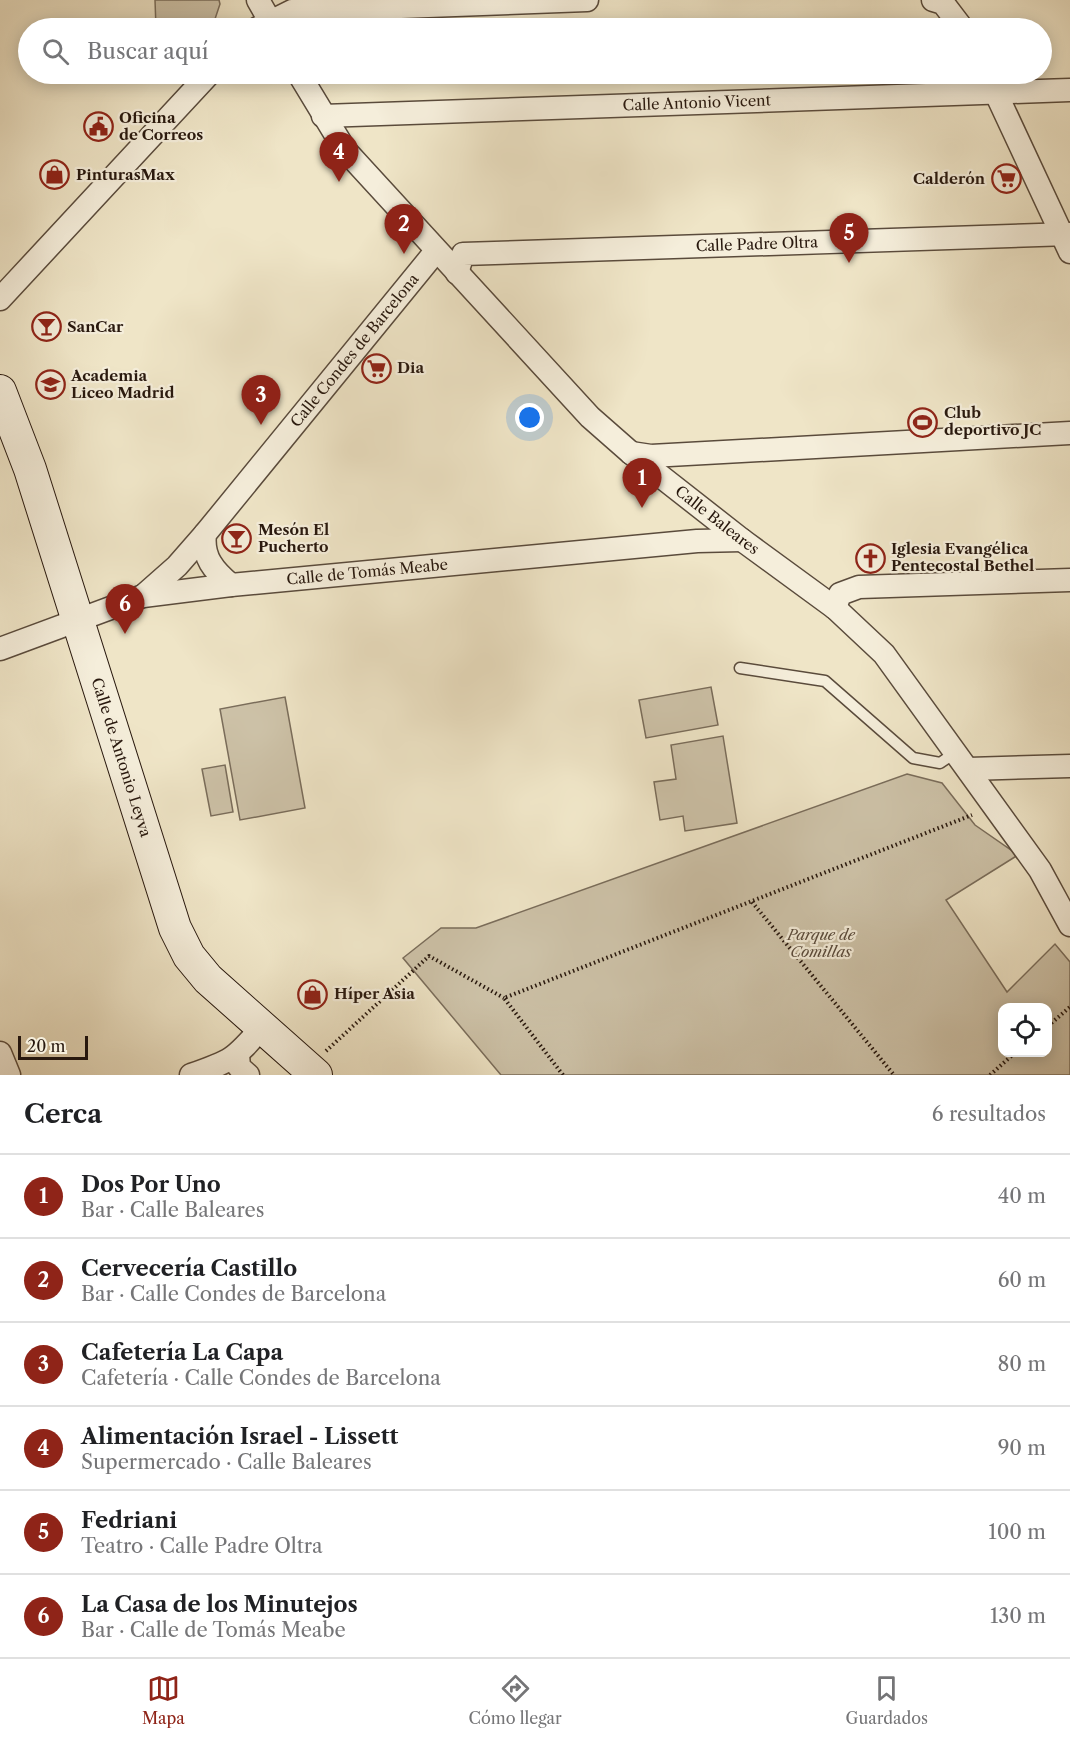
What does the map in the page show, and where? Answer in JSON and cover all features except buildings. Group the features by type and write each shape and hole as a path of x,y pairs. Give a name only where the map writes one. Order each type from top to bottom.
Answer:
{"main road":[{"name":"Calle de Antonio Leyva","path":"0,392 30,469 175,928 189,956 208,979 312,1071"}],"street":[{"path":"258,0 264,18"},
{"path":"280,18 292,11 586,0"},
{"path":"938,2 953,18"},
{"path":"0,299 200,84"},
{"name":"Calle Baleares","path":"305,84 345,150 435,251 590,417 631,453 742,540 835,608 884,654 1040,870 1070,925"},
{"path":"992,84 1067,240"},
{"name":"Calle Antonio Vicent","path":"323,116 1070,90"},
{"name":"Calle Padre Oltra","path":"457,273 463,254 1067,240"},
{"name":"Calle Condes de Barcelona","path":"143,596 177,566 205,534 435,251"},
{"path":"631,453 651,456 1070,433"},
{"path":"205,534 206,556 218,573 231,585"},
{"name":"Calle de Tomás Meabe","path":"0,649 143,596 231,585 697,541 742,540"},
{"path":"835,608 840,594 859,587 1070,580"},
{"path":"963,761 1070,766"},
{"path":"191,1075 228,1062 243,1065 262,1027"},
{"path":"0,1053 9,1075"}],"lane":[{"path":"741,668 825,681 914,758 940,763 963,761"}],"path":[{"path":"504,998 995,806"},
{"path":"752,902 894,1075"},
{"path":"312,1071 429,956 504,998 563,1075"},
{"path":"1052,1022 1070,1007"},
{"path":"990,1075 1011,1057"}],"green space":[{"path":"155,0 219,0 215,18 156,18"},
{"path":"711,687 718,725 646,738 639,700"},
{"path":"285,697 305,808 240,820 220,709"},
{"path":"723,736 737,823 685,831 683,816 660,820 654,782 676,779 671,745"},
{"path":"225,765 233,812 211,816 202,769"},
{"name":"Parque de Comillas","path":"907,774 942,783 975,825 1018,855 946,900 1007,992 1055,944 1070,962 1070,1075 501,1075 403,958 441,928 476,928"}],"place":[{"name":"Oficina de Correos","path":"98,127"},
{"name":"PinturasMax","path":"55,175"},
{"name":"Calderón","path":"1006,179"},
{"name":"Alimentación Israel - Lissett","path":"339,182"},
{"name":"Cervecería Castillo","path":"404,254"},
{"name":"Fedriani","path":"849,263"},
{"name":"SanCar","path":"46,327"},
{"name":"Dia","path":"376,368"},
{"name":"Academia Liceo Madrid","path":"50,385"},
{"name":"Club deportivo JC","path":"923,422"},
{"name":"Cafetería La Capa","path":"261,425"},
{"name":"Dos Por Uno","path":"642,508"},
{"name":"Mesón El Pucherto","path":"237,539"},
{"name":"Iglesia Evangélica Pentecostal Bethel","path":"870,558"},
{"name":"La Casa de los Minutejos","path":"125,634"},
{"name":"Híper Asia","path":"313,994"}]}
